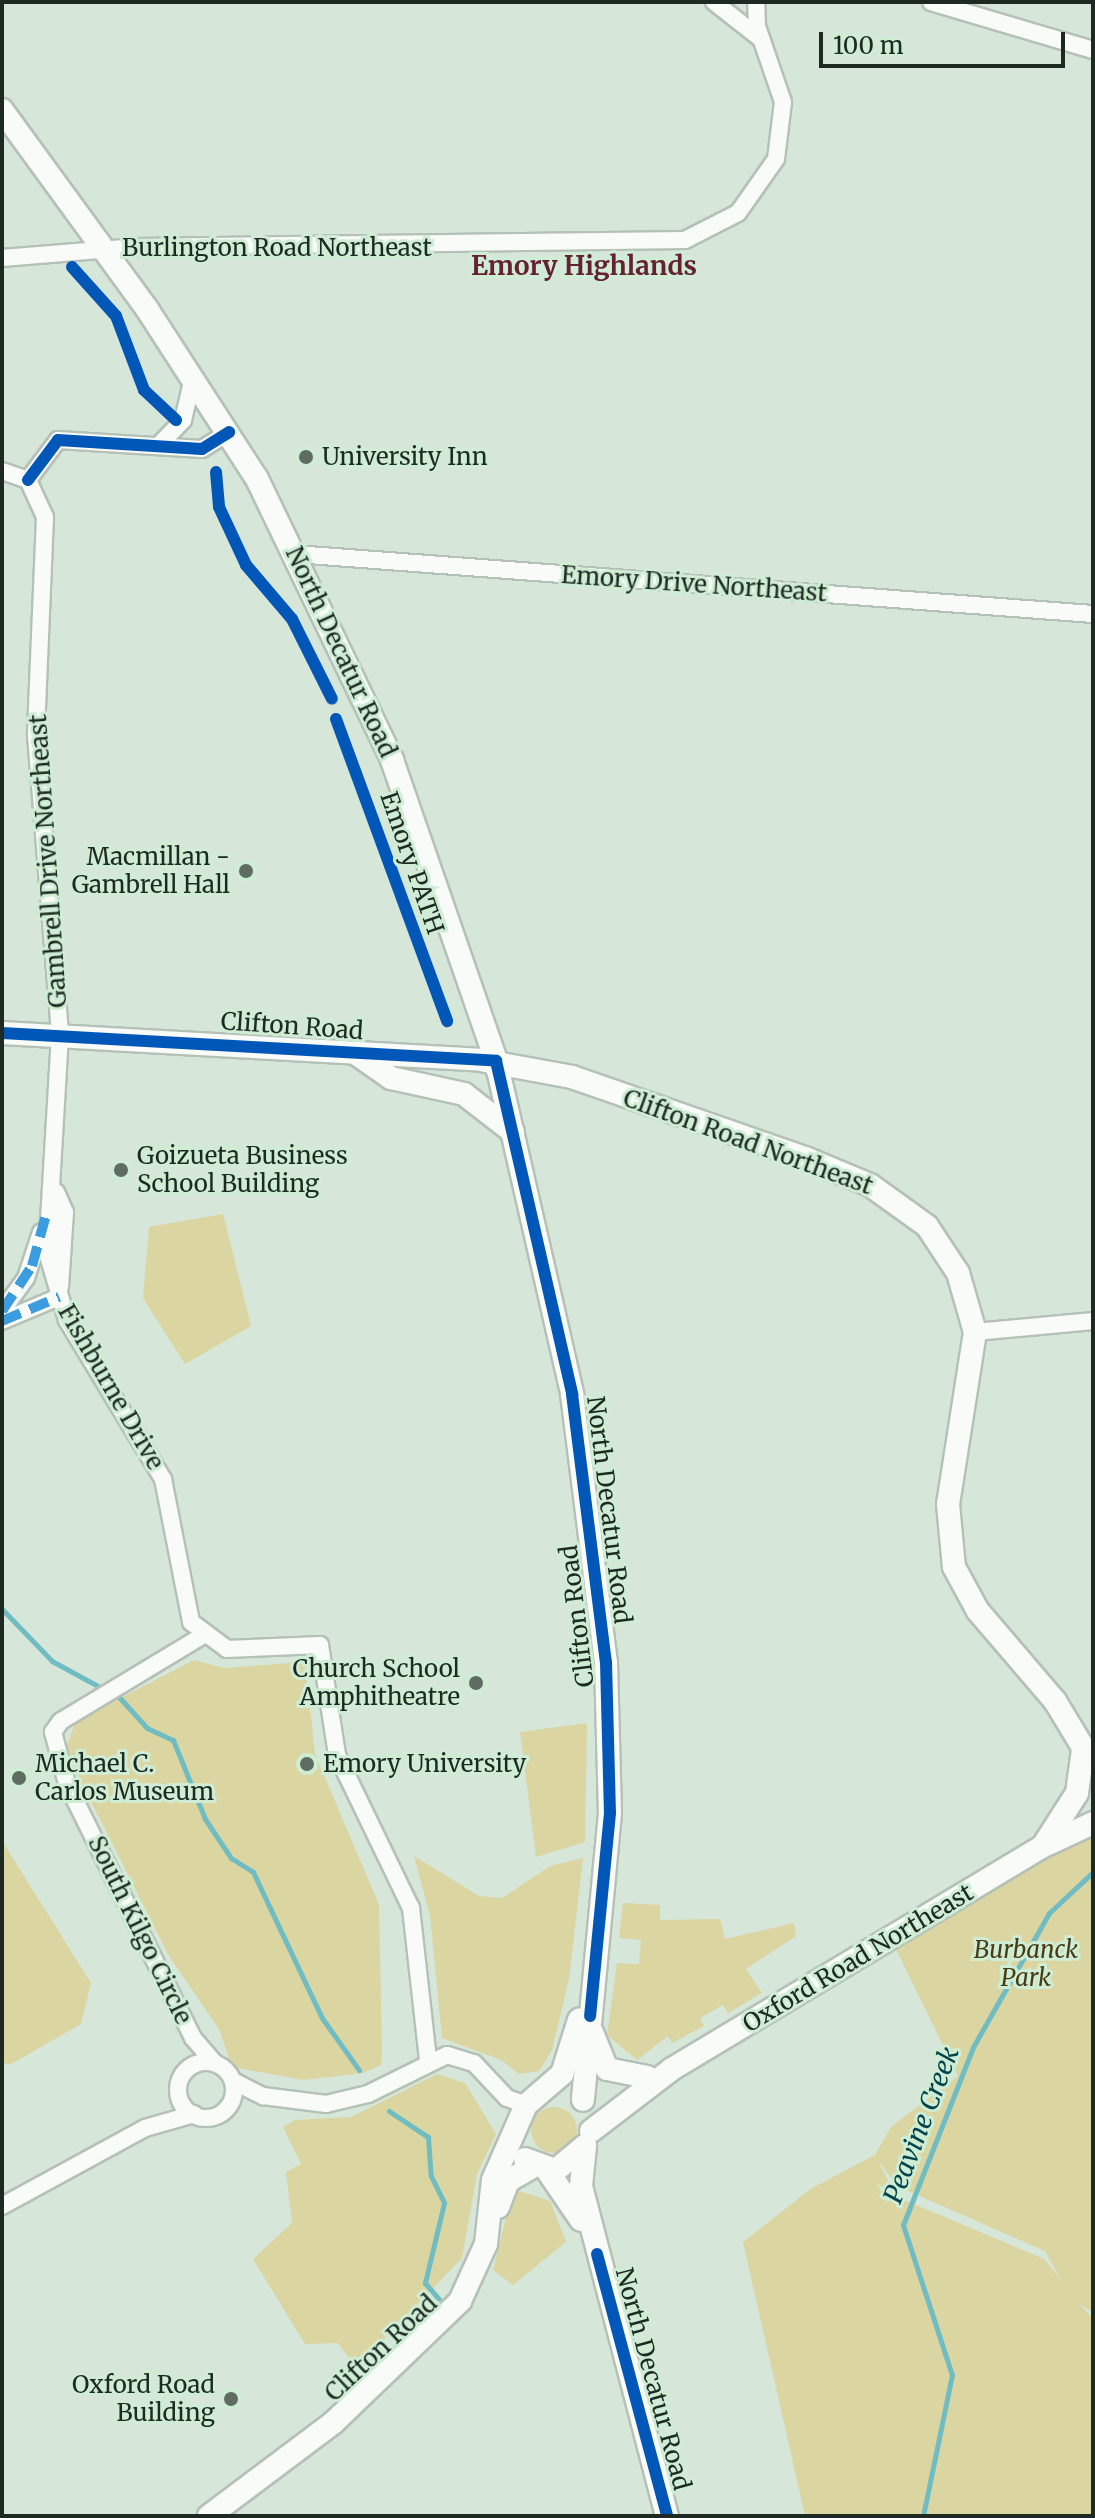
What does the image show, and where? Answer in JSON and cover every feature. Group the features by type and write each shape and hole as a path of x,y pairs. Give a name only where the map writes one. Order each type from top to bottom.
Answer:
{"main road":[{"name":"North Decatur Road","path":"2,110 229,432 295,554 392,760 496,1061 536,1225 581,1461"},
{"path":"2,1033 460,1059"},
{"name":"Clifton Road","path":"285,1048 496,1061"},
{"path":"354,1053 391,1078 464,1094 513,1132"},
{"name":"Clifton Road Northeast","path":"496,1061 572,1077 870,1185 910,1211 944,1249 975,1332 948,1504 954,1567 978,1611 1055,1701 1088,1756"},
{"name":"Clifton Road","path":"210,2516 270,2475 432,2335 469,2288 486,2244 489,2191 515,2136 534,2099 566,2064 594,1972 606,1849 610,1705 581,1461"},
{"name":"Oxford Road Northeast","path":"1043,1846 1077,1793 1088,1756"},
{"name":"Oxford Road Northeast","path":"588,2139 672,2069 1043,1846 1093,1823"},
{"path":"486,2244 508,2181 540,2168 570,2164 588,2139 584,2101 594,1972"},
{"path":"590,2016 607,2069 647,2077"},
{"name":"Oxford Road Northeast","path":"584,2101 672,2069"},
{"path":"534,2099 584,2101"},
{"path":"515,2136 540,2168"},
{"name":"North Decatur Road","path":"588,2139 581,2186 667,2516"},
{"name":"North Decatur Road","path":"540,2168 597,2254"}],"street":[{"path":"714,2 762,40"},
{"name":"Burlington Road Northeast","path":"2,258 101,250 685,240 738,213 776,159 783,102 762,40 756,2"},
{"path":"931,2 1093,50"},
{"path":"159,445 183,420 193,378"},
{"path":"2,471 28,480 58,440 202,449 229,432"},
{"name":"Gambrell Drive Northeast","path":"28,480 45,517 36,735 71,1035"},
{"name":"Emory Drive Northeast","path":"295,554 1093,614"},
{"name":"Fishburne Drive","path":"71,1035 56,1192 47,1211 47,1252 59,1297 163,1479 186,1611 202,1636"},
{"name":"Fishburne Drive","path":"56,1192 65,1212 59,1297"},
{"path":"2,1311 32,1266 47,1211"},
{"path":"2,1321 59,1297"},
{"path":"975,1332 1093,1321"},
{"path":"202,1636 227,1649 320,1645 337,1755 411,1908 428,2059"},
{"name":"South Kilgo Circle","path":"202,1636 57,1727 67,1784 193,2038 215,2063"},
{"name":"South Kilgo Circle","path":"192,2066 193,2038"},
{"path":"145,2128 179,2088 192,2066 215,2063 233,2081 263,2096 326,2104 368,2094 428,2059 474,2063 507,2098 534,2099"},
{"path":"2,2206 145,2128 194,2114 223,2112 233,2081"},
{"path":"179,2088 194,2114"}],"green space":[{"path":"223,1214 251,1326 185,1364 143,1298 149,1227"},
{"path":"194,1660 224,1668 305,1662 315,1754 379,1905 381,2065 363,2073 303,2080 232,2067 219,2029 169,1956 81,1782 67,1745 76,1721"},
{"path":"587,1723 585,1842 536,1857 520,1732"},
{"name":"Burbanck Park","path":"1093,1833 1093,2312 1079,2304 1093,2318 1093,2516 805,2516 743,2242 812,2188 875,2155 891,2127 958,2076 890,1937","holes":["878,2160 897,2186 1045,2251 1061,2280 1044,2259 895,2196"]},
{"path":"2,1841 91,1983 81,2024 11,2064 2,2063"},
{"path":"414,1856 479,1896 502,1898 550,1866 583,1858 569,1979 552,2050 539,2071 519,2074 501,2060 442,2038 430,1916"},
{"path":"623,1903 660,1905 660,1920 720,1919 725,1939 794,1923 796,1936 746,1969 762,1993 728,2013 723,2005 700,2018 704,2026 672,2043 668,2036 637,2060 607,2035 617,1963 639,1964 641,1940 619,1938"},
{"path":"437,2074 465,2083 496,2134 477,2174 462,2258 356,2368 338,2343 305,2344 253,2259 292,2223 286,2172 301,2164 283,2127 295,2120 351,2117"},
{"path":"554,2107 570,2114 577,2130 570,2146 554,2153 538,2146 531,2130 538,2114"},
{"path":"513,2189 550,2201 566,2242 513,2285 493,2270"}],"waterway":[{"path":"2,1609 52,1661 120,1698 147,1728 173,1740 205,1819 231,1858 253,1872 322,2018 359,2070"},
{"name":"Peavine Creek","path":"923,2516 952,2375 903,2225 973,2047 1049,1913 1093,1872"},
{"path":"389,2111 428,2137 431,2176 444,2203 425,2283 439,2299"}],"marked path":[{"path":"2,1311 32,1266 47,1211"},
{"path":"2,1321 59,1297"}],"cycle path":[{"path":"72,267 116,316 144,390 176,420"},
{"path":"28,480 58,440 202,449 229,432"},
{"path":"216,472 219,507 246,565 292,619 332,699"},
{"name":"Emory PATH","path":"336,719 447,1021"},
{"path":"2,1033 496,1061 572,1394 606,1662 610,1813 590,2016"},
{"path":"597,2254 667,2516"}],"place":[{"name":"University Inn","path":"306,457"},
{"name":"Macmillan - Gambrell Hall","path":"246,871"},
{"name":"Goizueta Business School Building","path":"121,1170"},
{"name":"Church School Amphitheatre","path":"476,1683"},
{"name":"Emory University","path":"307,1764"},
{"name":"Michael C. Carlos Museum","path":"19,1778"},
{"name":"Oxford Road Building","path":"231,2399"}],"district":[{"name":"Emory Highlands","path":"584,266"}]}
